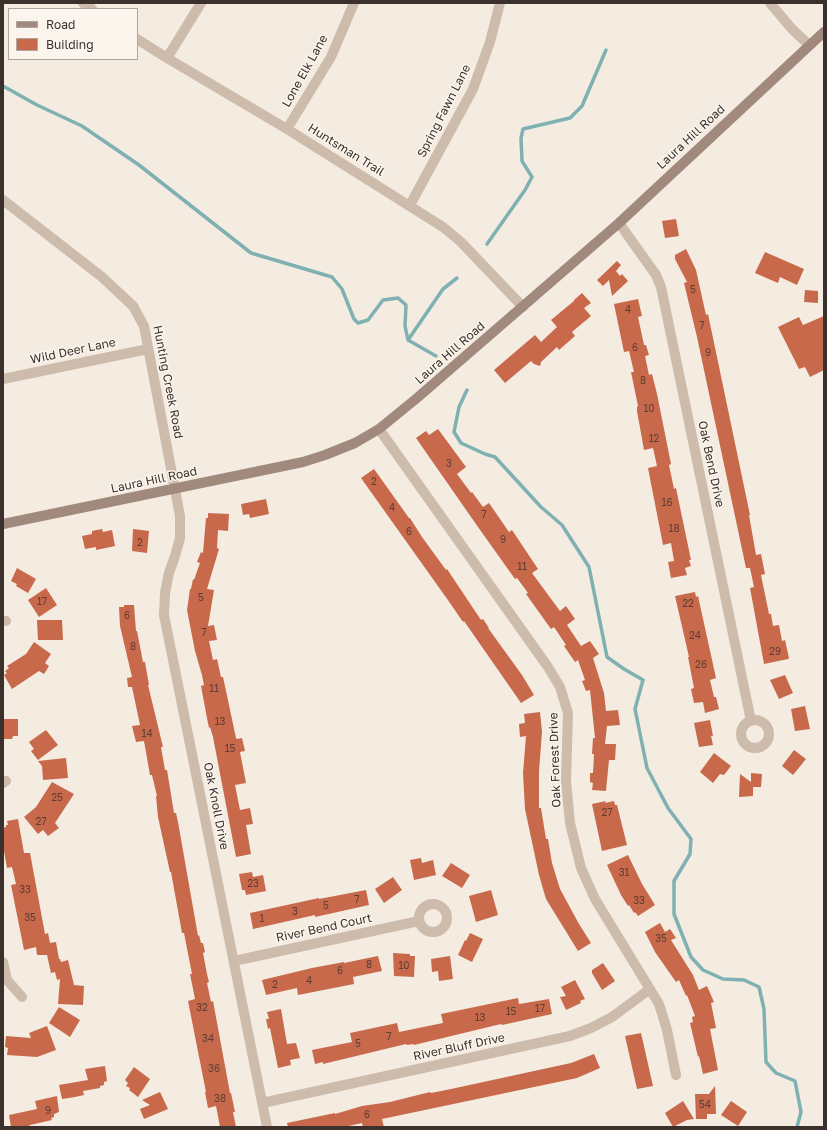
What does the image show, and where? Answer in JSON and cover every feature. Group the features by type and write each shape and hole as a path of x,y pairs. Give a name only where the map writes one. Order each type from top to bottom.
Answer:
{"main road":[{"name":"Laura Hill Road","path":"3,524 303,462 355,443 379,429 417,398 619,223 824,32"}],"street":[{"path":"167,58 201,3"},
{"name":"Lone Elk Lane","path":"287,129 331,57 354,3"},
{"name":"Spring Fawn Lane","path":"410,205 473,89 490,42 500,3"},
{"path":"770,3 792,29 809,45"},
{"name":"Huntsman Trail","path":"138,40 287,129 443,227 461,242 523,307"},
{"name":"Hunting Creek Road","path":"3,200 102,277 133,306 144,326 176,489"},
{"name":"Oak Bend Drive","path":"619,223 656,275 661,287 751,721"},
{"name":"Wild Deer Lane","path":"3,378 148,349"},
{"name":"Oak Forest Drive","path":"379,429 548,667 560,687 568,714 566,781 570,823 581,868 595,899 660,1004 676,1075"},
{"name":"Oak Knoll Drive","path":"176,489 180,516 180,538 169,573 165,593 164,615 266,1127"},
{"name":"River Bend Court","path":"234,961 419,921"},
{"path":"3,962 7,980 22,997"},
{"name":"River Bluff Drive","path":"262,1103 570,1036 591,1028 612,1016 650,989"}],"building":[{"path":"676,219 679,236 665,238 662,221"},
{"path":"686,249 696,270 706,315 708,314 750,515 756,555 761,554 765,574 761,575 769,614 771,614 773,626 779,625 782,641 785,640 788,659 764,664 750,588 754,587 750,568 746,568 697,337 684,283 687,282 675,259 675,255"},
{"path":"765,252 804,269 797,285 780,277 778,283 755,273"},
{"path":"617,261 621,265 616,271 620,276 622,274 628,281 612,296 609,280 603,286 597,280"},
{"path":"805,290 818,291 818,303 804,302"},
{"path":"582,293 591,303 584,308 591,316 572,332 575,336 559,350 557,347 541,362 540,366 531,361 505,383 494,370 535,335 541,342 557,327 551,320"},
{"path":"638,299 642,316 638,317 644,345 646,345 649,355 645,356 649,375 652,374 657,394 671,464 669,465 674,489 676,488 691,560 689,560 691,566 685,568 687,575 671,578 668,562 674,561 671,543 663,545 648,468 657,466 653,448 644,450 637,411 638,406 631,372 634,372 629,351 624,352 614,304"},
{"path":"824,316 824,370 810,377 805,367 799,369 778,327 799,317 803,325"},
{"path":"438,429 466,467 457,474 483,507 489,503 509,532 512,530 538,569 532,573 560,611 566,606 575,619 567,625 581,646 590,641 599,654 593,658 604,693 606,711 618,710 620,725 607,726 605,744 616,744 615,760 609,760 606,791 592,790 593,783 590,782 590,773 593,773 593,738 595,738 590,690 586,691 582,681 585,680 578,660 575,662 564,646 566,645 554,627 551,629 526,594 528,593 517,578 515,579 416,438 426,431 429,435"},
{"path":"374,469 446,570 447,569 481,620 483,619 534,695 521,703 361,478"},
{"path":"266,499 269,514 250,518 249,514 243,515 241,504"},
{"path":"208,513 229,514 228,531 218,530 217,548 219,549 207,589 214,590 208,626 214,625 217,640 209,641 213,660 217,659 221,677 223,677 236,738 242,738 245,751 240,752 246,783 235,785 240,810 250,808 253,824 246,825 251,854 236,857 213,737 210,727 209,728 201,686 204,685 195,651 187,610 190,589 200,563 197,562 201,552 203,553 206,518 208,518"},
{"path":"102,529 103,532 112,530 115,546 96,550 96,547 85,549 82,536 92,534 92,531"},
{"path":"133,529 149,531 147,553 132,551"},
{"path":"17,568 36,579 28,593 16,586 17,584 11,581"},
{"path":"46,588 57,605 39,617 28,600"},
{"path":"695,592 696,597 698,596 716,678 710,680 714,697 716,697 719,709 705,713 703,702 694,703 691,689 694,688 689,657 675,596"},
{"path":"124,605 134,605 136,631 143,662 145,662 148,685 163,747 161,747 165,770 167,770 174,813 176,813 178,822 198,936 199,935 201,943 203,943 205,952 203,953 209,982 207,983 211,1002 213,1001 230,1093 235,1112 233,1112 236,1127 220,1127 216,1106 208,1108 188,1001 195,999 190,974 192,974 158,817 157,796 152,775 150,775 144,741 136,742 132,726 140,725 132,687 128,687 127,678 132,677 120,626 119,607 124,607"},
{"path":"37,620 62,620 63,640 38,640"},
{"path":"34,642 51,654 45,663 49,666 44,674 39,671 12,689 4,675 7,673 5,671 9,668 7,666 26,654"},
{"path":"785,675 793,693 779,699 770,680"},
{"path":"805,706 810,729 795,731 791,709"},
{"path":"540,712 542,732 539,771 539,808 541,808 546,839 548,839 552,863 560,889 591,943 578,951 546,899 539,875 525,809 523,773 526,736 520,737 519,724 525,723 524,714"},
{"path":"3,719 18,719 18,736 13,736 12,739 3,739"},
{"path":"710,720 713,745 699,747 694,723"},
{"path":"46,730 58,745 38,760 31,751 34,749 29,742"},
{"path":"794,750 806,759 793,775 782,766"},
{"path":"714,753 731,766 724,775 720,774 713,783 700,772"},
{"path":"66,758 68,778 43,780 42,766 38,761"},
{"path":"751,773 762,774 761,787 753,787 753,796 739,797 740,774 751,782"},
{"path":"52,782 74,794 55,823 59,828 48,836 43,830 38,834 24,817 36,807"},
{"path":"606,801 605,803 614,801 615,805 617,805 627,845 602,851 592,804"},
{"path":"18,819 24,853 30,853 45,934 48,933 50,943 56,942 59,959 61,962 68,960 74,985 84,986 83,1005 58,1004 60,979 57,980 55,972 51,973 47,955 37,955 36,947 24,950 11,885 16,884 12,867 7,868 3,845 3,828 8,825 7,821"},
{"path":"628,855 642,884 655,905 638,916 629,905 628,906 621,895 607,865"},
{"path":"421,858 422,863 433,860 436,875 414,880 410,860"},
{"path":"451,863 470,875 462,888 442,876"},
{"path":"252,872 253,877 263,875 266,891 246,895 245,890 242,890 239,874"},
{"path":"393,877 402,890 384,903 375,889"},
{"path":"366,890 369,905 253,929 250,913 319,898"},
{"path":"491,890 498,915 476,922 469,896"},
{"path":"660,923 665,932 670,929 676,938 671,940 693,975 699,990 707,986 714,1002 711,1003 716,1028 710,1029 718,1070 703,1074 690,1023 693,1022 692,1017 695,1016 687,995 686,996 679,980 676,982 655,952 645,932"},
{"path":"470,933 483,939 472,962 458,955"},
{"path":"393,953 410,954 410,956 415,956 414,977 394,976"},
{"path":"378,956 382,971 353,977 354,984 298,995 297,988 266,995 262,980 312,968"},
{"path":"450,956 453,979 439,981 438,971 432,972 431,959"},
{"path":"603,963 615,981 602,990 592,973 592,970"},
{"path":"575,980 585,999 580,1001 581,1003 566,1010 560,997 566,996 561,987"},
{"path":"518,998 519,1004 549,999 552,1014 501,1024 414,1045 406,1044 323,1064 323,1062 315,1064 312,1050 352,1042 350,1033 397,1023 399,1032 443,1023 441,1014"},
{"path":"59,1007 80,1020 70,1037 49,1023"},
{"path":"281,1009 287,1044 296,1043 300,1058 290,1060 291,1065 278,1068 270,1028 268,1029 266,1019 269,1019 267,1012"},
{"path":"47,1026 56,1050 37,1057 7,1055 8,1048 5,1047 6,1036 31,1038 29,1033"},
{"path":"641,1033 653,1086 637,1089 625,1036"},
{"path":"594,1054 600,1068 577,1078 382,1119 384,1127 363,1127 362,1123 344,1127 288,1127 287,1123 571,1063"},
{"path":"105,1066 107,1081 104,1082 104,1085 100,1086 100,1088 83,1091 84,1095 62,1099 59,1085 88,1080 85,1069"},
{"path":"134,1067 150,1079 138,1097 129,1090 130,1088 126,1086 128,1083 125,1080"},
{"path":"715,1086 716,1114 707,1114 707,1119 696,1119 695,1094 709,1094"},
{"path":"160,1092 168,1109 144,1119 140,1109 150,1105 142,1100"},
{"path":"57,1096 59,1112 54,1114 54,1117 51,1118 52,1120 30,1125 28,1127 11,1127 9,1115 37,1109 35,1101"},
{"path":"683,1101 694,1119 687,1120 673,1127 665,1113"},
{"path":"731,1101 747,1112 738,1126 721,1115"}],"waterway":[{"path":"487,244 525,190 532,177 522,161 521,138 523,129 570,118 582,106 606,50"},
{"path":"3,86 37,105 82,126 139,165 251,253 332,277 342,289 354,319 358,323 368,320 383,300 398,298 406,305 405,326 408,340 436,356"},
{"path":"408,340 443,289 457,278"},
{"path":"467,390 459,407 454,432 461,443 495,457 541,507 562,525 589,567 607,657 643,680 635,709 647,768 668,808 691,839 690,854 674,881 674,914 691,957 703,970 723,979 744,980 759,987 764,1009 766,1062 776,1073 795,1081 801,1112 797,1127"}]}
